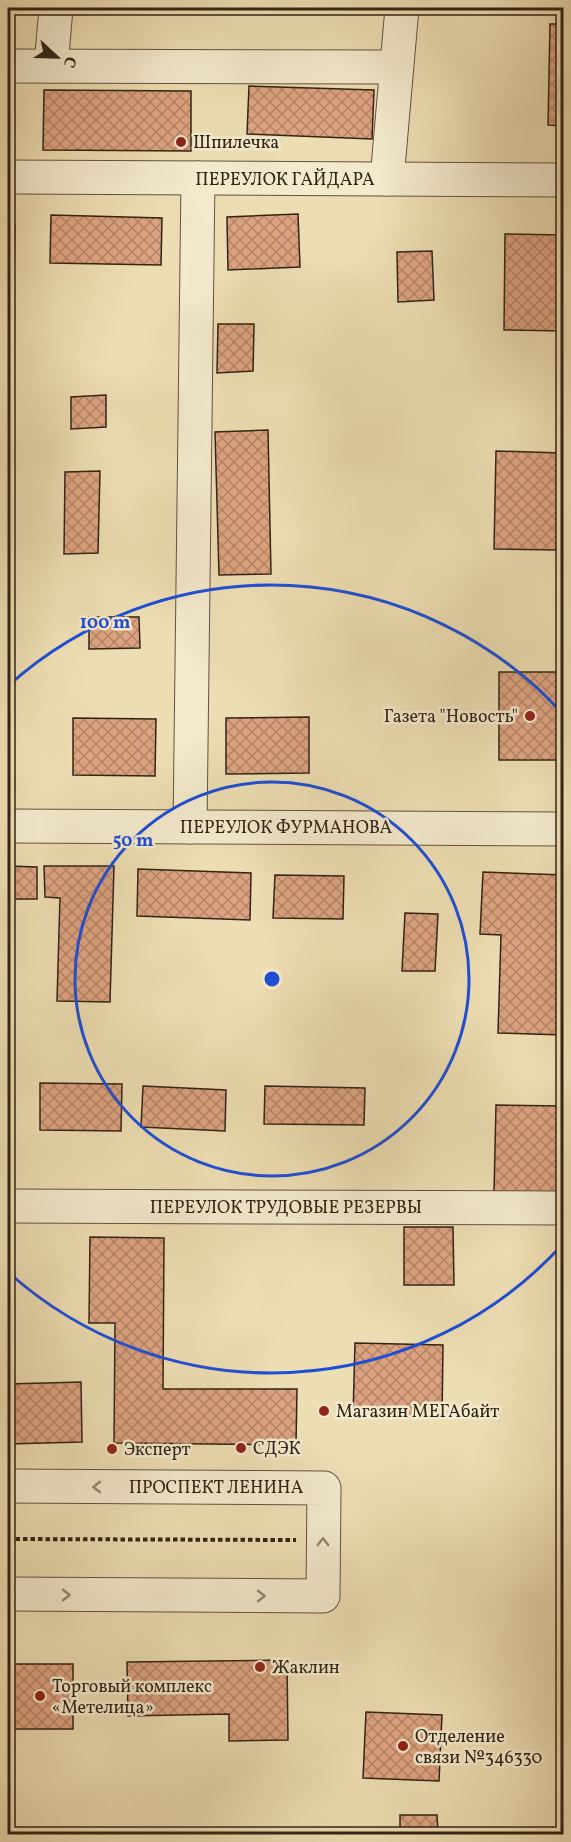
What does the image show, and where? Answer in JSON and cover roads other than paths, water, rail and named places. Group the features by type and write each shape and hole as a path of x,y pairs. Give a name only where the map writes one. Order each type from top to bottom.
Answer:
{"street":[{"path":"51,66 56,8"},
{"path":"387,179 395,67 402,8"},
{"path":"8,66 395,67"},
{"name":"ПЕРЕУЛОК ГАЙДАРА","path":"8,177 564,180"},
{"path":"190,827 198,178"},
{"name":"ПЕРЕУЛОК ФУРМАНОВА","path":"8,826 564,829"},
{"name":"ПЕРЕУЛОК ТРУДОВЫЕ РЕЗЕРВЫ","path":"8,1206 564,1208"},
{"name":"ПРОСПЕКТ ЛЕНИНА","path":"8,1486 324,1488 324,1540 323,1596 8,1594"}],"place":[{"name":"Шпилечка","path":"181,142"},
{"name":"Газета \"Новость\"","path":"530,716"},
{"name":"Магазин МЕГАбайт","path":"324,1411"},
{"name":"СДЭК","path":"241,1448"},
{"name":"Эксперт","path":"112,1449"},
{"name":"Жаклин","path":"260,1667"},
{"name":"Торговый комплекс «Метелица»","path":"40,1696"},
{"name":"Отделение связи №346330","path":"403,1746"}]}
